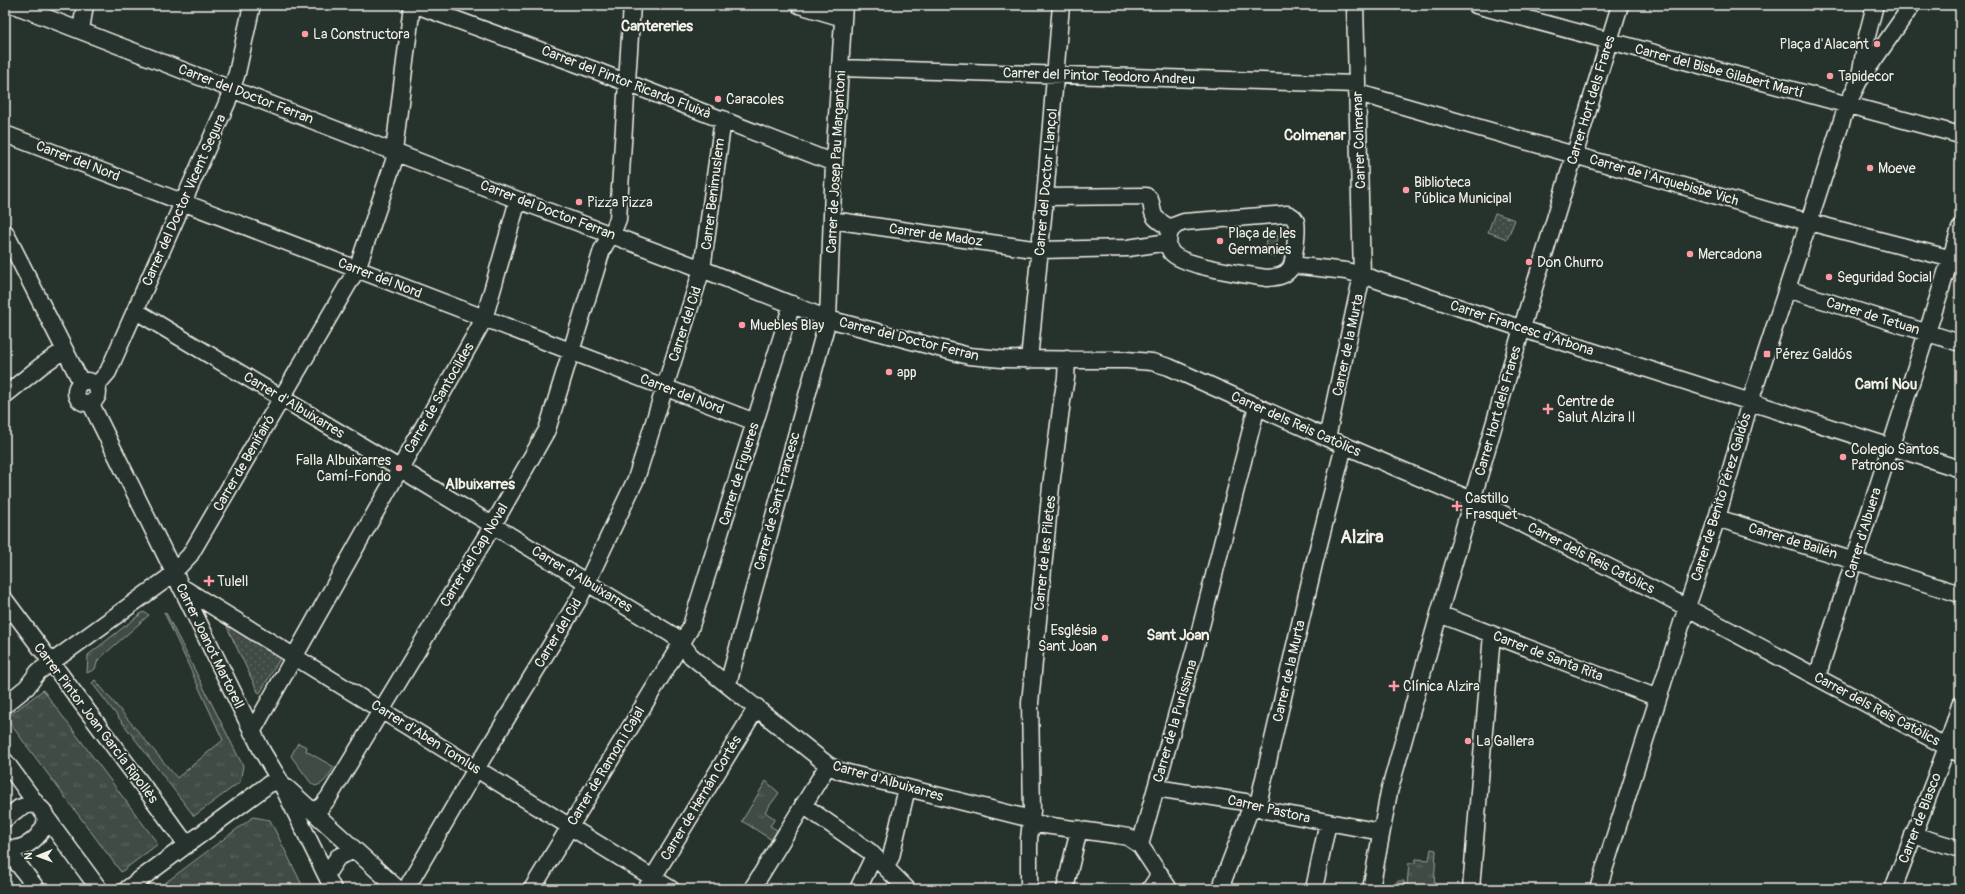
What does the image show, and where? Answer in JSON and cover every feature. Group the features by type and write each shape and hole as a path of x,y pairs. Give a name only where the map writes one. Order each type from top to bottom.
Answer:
{"street":[{"name":"Carrer del Doctor Ferran","path":"14,5 395,151 518,200 702,269 828,319 969,356 1029,360 1095,359"},
{"path":"81,30 85,5"},
{"name":"Carrer del Doctor Vicent Segura","path":"90,402 98,396 89,384 108,372 136,311 232,88 252,5"},
{"name":"Carrer de Benifairó","path":"5,705 27,687 38,672 177,580 190,555 283,398 357,269 375,215 395,151 412,5"},
{"name":"Carrer del Pintor Ricardo Fluixà","path":"416,5 628,83 834,163"},
{"name":"Carrer del Cap Noval","path":"313,811 322,806 329,797 493,525 547,430 604,245 611,234 619,213 632,5"},
{"path":"799,5 843,11"},
{"name":"Carrer del Doctor Llançol","path":"1029,360 1062,5"},
{"name":"Carrer Colmenar","path":"1355,5 1362,275"},
{"name":"Carrer del Bisbe Gilabert Martí","path":"1476,5 1847,106 1960,135"},
{"name":"Carrer Hort dels Frares","path":"1371,889 1389,792 1439,614 1574,154 1610,42 1620,5"},
{"path":"1859,81 1867,36 1875,5"},
{"path":"1847,106 1859,81 1912,5"},
{"name":"Carrer de Josep Pau Margantoni","path":"828,319 834,163 843,11"},
{"path":"1867,36 1874,43 1885,44"},
{"name":"Carrer del Pintor Teodoro Andreu","path":"840,68 1055,74 1357,88"},
{"name":"Carrer de l'Arquebisbe Vich","path":"1357,88 1574,154 1809,222 1955,260"},
{"name":"Carrer de Benito Pérez Galdós","path":"1598,889 1687,607 1717,518 1750,402 1847,106"},
{"name":"Carrer Benimuslem","path":"702,269 723,119"},
{"name":"Carrer del Nord","path":"5,134 184,201 484,319 665,386 755,422"},
{"path":"1040,250 1128,248 1170,235 1179,223 1192,220 1287,214 1294,219 1297,228 1292,266 1287,272 1278,277 1267,278 1251,276 1181,260 1171,252 1170,235 1152,212 1151,200 1146,196 1045,197"},
{"name":"Carrer de Santocildes","path":"252,732 484,319 518,200"},
{"name":"Carrer de Madoz","path":"832,220 1040,250"},
{"name":"Carrer d'Albuera","path":"1817,677 1927,333 1955,260 1960,229"},
{"path":"5,232 64,350 89,384"},
{"name":"Carrer Francesc d'Arbona","path":"1292,266 1346,271 1362,275 1522,329 1960,469"},
{"name":"Carrer del Cid","path":"406,889 587,583 636,480 702,269"},
{"name":"Carrer de la Murta","path":"1328,438 1362,275"},
{"name":"Carrer de Tetuan","path":"1787,290 1960,343"},
{"name":"Carrer de Figueres","path":"681,643 690,629 792,304"},
{"name":"Carrer d'Albuixarres","path":"136,311 399,468 671,634 681,643 691,656 828,765 840,771 1030,821 1128,837 1140,845"},
{"name":"Carrer de Sant Francesc","path":"728,684 828,319"},
{"path":"5,395 41,366 64,350"},
{"name":"Carrer de les Piletes","path":"1029,889 1030,821 1032,811 1030,703 1051,486 1066,378 1067,359"},
{"name":"Carrer dels Reis Catòlics","path":"1095,359 1144,361 1162,365 1344,446 1472,499 1687,607 1953,751"},
{"name":"Carrer Joanot Martorell","path":"90,402 252,732 280,781 329,882"},
{"name":"Carrer de la Puríssima","path":"1140,845 1198,638 1257,406"},
{"name":"Carrer de la Murta","path":"1223,889 1223,881 1248,815 1252,809 1257,806 1344,446"},
{"name":"Carrer de Bailén","path":"1717,518 1960,594"},
{"name":"Carrer d'Aben Tomlus","path":"177,580 295,656 570,826 650,883 671,889"},
{"name":"Carrer Pintor Joan García Ripollès","path":"5,600 187,845"},
{"name":"Carrer de Santa Rita","path":"1439,614 1658,698"},
{"path":"1472,889 1492,634"},
{"name":"Carrer de Ramon i Cajal","path":"532,889 681,643"},
{"name":"Carrer de Blasco","path":"1893,889 1913,835 1953,751 1960,705"},
{"name":"Carrer de Hernán Cortés","path":"650,883 757,707"},
{"path":"5,761 99,889"},
{"path":"752,889 828,765"},
{"path":"127,889 269,784 280,781 398,889"},
{"path":"858,889 880,861 891,857 907,788"},
{"name":"Carrer Pastora","path":"1156,788 1245,802 1266,810 1382,832"},
{"path":"5,819 24,805 35,805 42,810 46,823 42,832 22,847 12,849 5,847"},
{"path":"803,805 880,861 907,889"},
{"path":"1314,889 1328,822"},
{"path":"1065,889 1079,830"},
{"path":"1913,835 1960,849"},
{"path":"1140,845 1170,889"},
{"path":"5,847 37,889"},
{"path":"329,882 338,857 355,850"},
{"path":"1150,889 1160,874"}],"green space":[{"path":"1495,213 1515,220 1507,239 1488,232"},
{"path":"1267,233 1278,236 1275,257 1264,253"},
{"path":"143,612 149,615 98,660 95,669 87,673 88,655"},
{"path":"164,612 166,613 243,766 240,782 194,816 92,683 95,680 177,778 223,740"},
{"path":"229,625 279,657 279,660 260,693 258,692 227,627"},
{"path":"43,690 158,844 121,872 6,718"},
{"path":"298,743 307,747 306,751 334,767 326,779 318,785 315,786 311,783 291,756"},
{"path":"766,781 779,793 765,812 775,819 770,826 777,830 772,840 742,821"},
{"path":"253,817 270,820 304,889 157,889"},
{"path":"1431,849 1436,850 1434,889 1396,889 1397,881 1404,881 1404,884 1407,885 1409,863 1415,863 1416,859 1429,860"}],"place":[{"name":"La Constructora","path":"305,34"},
{"name":"Plaça d'Alacant","path":"1877,44"},
{"name":"Tapidecor","path":"1830,76"},
{"name":"Caracoles","path":"718,99"},
{"name":"Moeve","path":"1870,168"},
{"name":"Biblioteca Pública Municipal","path":"1406,190"},
{"name":"Pizza Pizza","path":"579,202"},
{"name":"Plaça de les Germanies","path":"1220,241"},
{"name":"Mercadona","path":"1690,254"},
{"name":"Don Churro","path":"1529,262"},
{"name":"Seguridad Social","path":"1829,277"},
{"name":"Muebles Blay","path":"742,325"},
{"name":"Pérez Galdós","path":"1767,354"},
{"name":"app","path":"889,372"},
{"name":"Centre de Salut Alzira II","path":"1548,409"},
{"name":"Colegio Santos Patronos","path":"1843,457"},
{"name":"Falla Albuixarres Camí-Fondo","path":"399,468"},
{"name":"Castillo Frasquet","path":"1457,506"},
{"name":"Tulell","path":"209,581"},
{"name":"Església Sant Joan","path":"1105,638"},
{"name":"Clínica Alzira","path":"1394,686"},
{"name":"La Gallera","path":"1468,741"}],"district":[{"name":"Cantereries","path":"657,26"},
{"name":"Colmenar","path":"1315,135"},
{"name":"Camí Nou","path":"1886,384"},
{"name":"Albuixarres","path":"480,484"},
{"name":"Alzira","path":"1362,537"},
{"name":"Sant Joan","path":"1178,635"}]}
